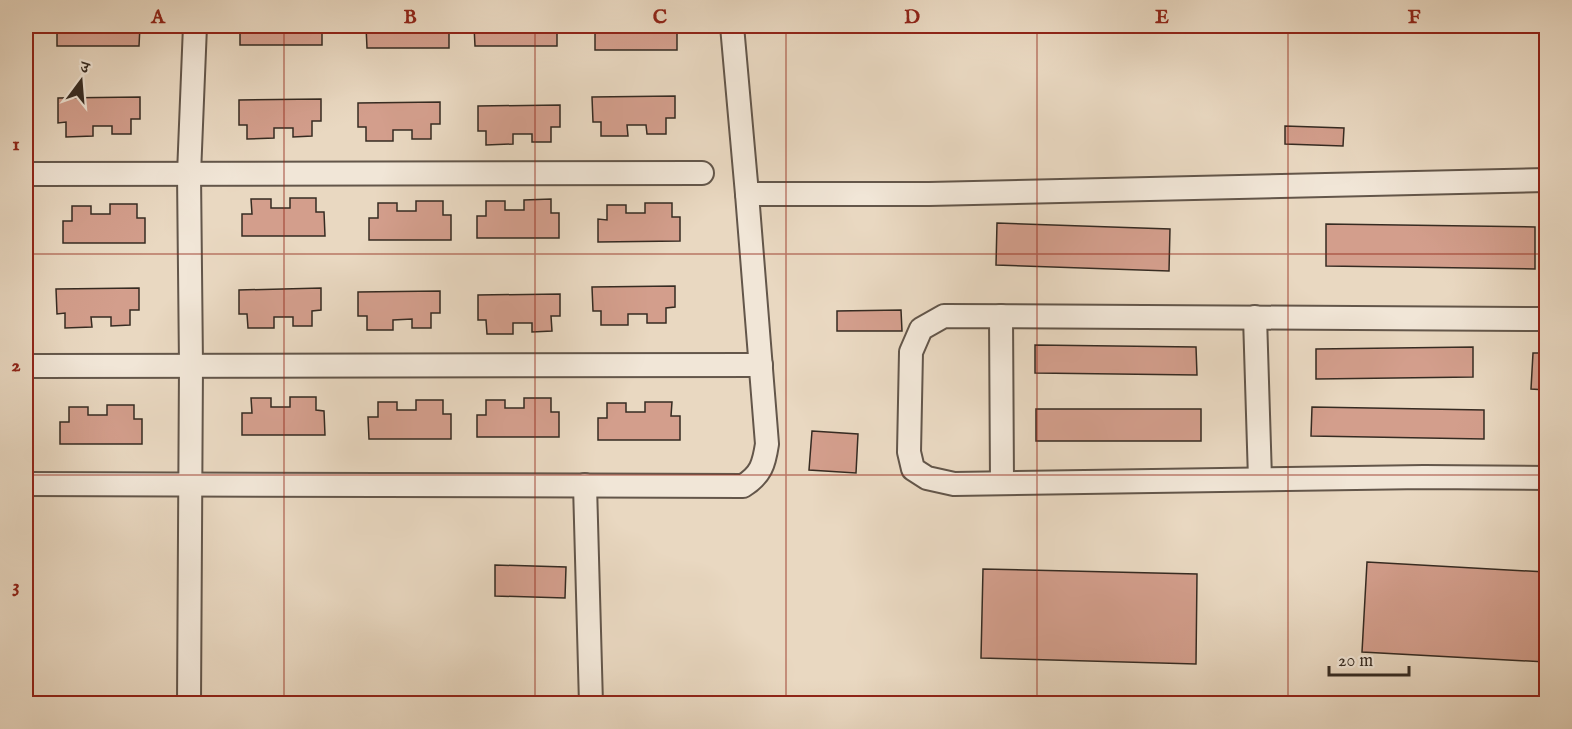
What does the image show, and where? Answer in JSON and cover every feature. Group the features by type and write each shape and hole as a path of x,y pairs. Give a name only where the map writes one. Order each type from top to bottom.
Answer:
{"street":[{"path":"189,704 191,364 189,174 195,26"},
{"path":"26,484 743,486 756,478 765,458 767,444 732,26"},
{"path":"26,174 702,173"},
{"path":"747,194 929,194 1546,180"},
{"path":"1546,319 944,316 921,329 911,352 909,452 913,469 927,478 954,484 1260,479 1546,478"},
{"path":"1001,316 1002,483"},
{"path":"1255,317 1260,479"},
{"path":"26,366 761,365"},
{"path":"585,485 591,704"}],"building":[{"path":"57,26 140,26 139,46 57,46"},
{"path":"240,26 322,26 322,45 240,45"},
{"path":"366,26 449,26 449,48 367,48"},
{"path":"474,26 557,26 557,46 475,46"},
{"path":"605,26 677,26 677,50 595,50 595,28 605,28"},
{"path":"675,96 675,118 666,118 666,134 647,134 646,125 627,125 628,136 601,136 601,122 593,122 592,97"},
{"path":"140,97 140,119 131,119 131,134 112,134 112,126 93,126 93,136 66,137 66,122 58,123 58,98"},
{"path":"321,99 321,121 312,121 312,136 293,137 293,128 274,128 274,138 247,139 247,125 239,125 239,100"},
{"path":"440,102 440,124 431,124 431,139 412,139 412,130 393,130 393,141 366,141 366,127 358,127 358,103"},
{"path":"560,105 560,127 551,127 551,142 532,142 532,134 513,134 513,144 486,145 486,131 478,131 478,106"},
{"path":"1285,126 1344,128 1343,146 1285,144"},
{"path":"290,198 316,198 316,212 324,212 325,236 242,236 242,214 252,214 251,199 271,199 271,208 290,208"},
{"path":"551,199 551,213 559,213 559,238 477,238 477,216 486,216 486,201 505,201 505,210 524,210 524,200"},
{"path":"416,201 443,201 443,215 451,215 451,240 369,240 369,218 378,218 378,203 397,203 397,211 416,211"},
{"path":"645,203 672,203 672,217 680,217 680,241 598,242 598,219 607,220 607,205 626,205 626,213 645,213"},
{"path":"110,204 137,204 137,218 145,218 145,243 63,243 63,221 72,221 72,206 91,206 91,214 110,214"},
{"path":"997,223 1170,229 1169,271 996,265"},
{"path":"1326,224 1535,227 1535,269 1326,266"},
{"path":"675,286 675,307 666,308 666,323 647,323 647,314 628,314 628,325 601,325 601,311 593,311 592,287"},
{"path":"139,288 139,310 130,310 130,325 111,326 111,317 91,317 92,327 65,328 65,313 57,314 56,289"},
{"path":"321,288 321,310 312,311 312,326 293,326 293,317 274,317 274,328 248,328 247,314 239,314 239,290"},
{"path":"440,291 440,313 431,313 431,328 412,328 412,319 393,320 393,330 367,330 367,316 358,316 358,292"},
{"path":"560,294 560,316 551,316 552,331 532,332 532,323 513,323 513,334 487,334 486,320 478,320 478,295"},
{"path":"901,310 902,331 837,331 837,311"},
{"path":"1035,345 1196,347 1197,375 1035,373"},
{"path":"1473,347 1473,377 1316,379 1316,349"},
{"path":"1533,353 1546,353 1546,390 1531,389"},
{"path":"290,397 316,397 316,410 324,411 325,435 242,435 242,413 252,413 251,398 271,398 271,407 290,407"},
{"path":"524,398 551,398 551,412 559,412 559,437 477,437 477,415 486,415 486,400 505,400 505,408 524,408"},
{"path":"416,400 443,400 443,414 451,414 451,439 369,439 368,417 378,417 378,402 397,402 397,410 416,410"},
{"path":"645,402 672,402 671,416 680,416 680,440 598,440 598,418 607,418 607,403 626,403 626,412 645,412"},
{"path":"107,405 134,405 134,419 142,419 142,444 60,444 60,422 69,422 69,407 88,407 88,415 107,415"},
{"path":"1312,407 1484,410 1484,439 1311,436"},
{"path":"1036,409 1201,409 1201,441 1036,441"},
{"path":"812,431 858,434 856,473 809,470"},
{"path":"1367,562 1546,572 1546,662 1362,652"},
{"path":"495,565 566,567 565,598 495,596"},
{"path":"983,569 1197,574 1196,664 981,658"}]}
